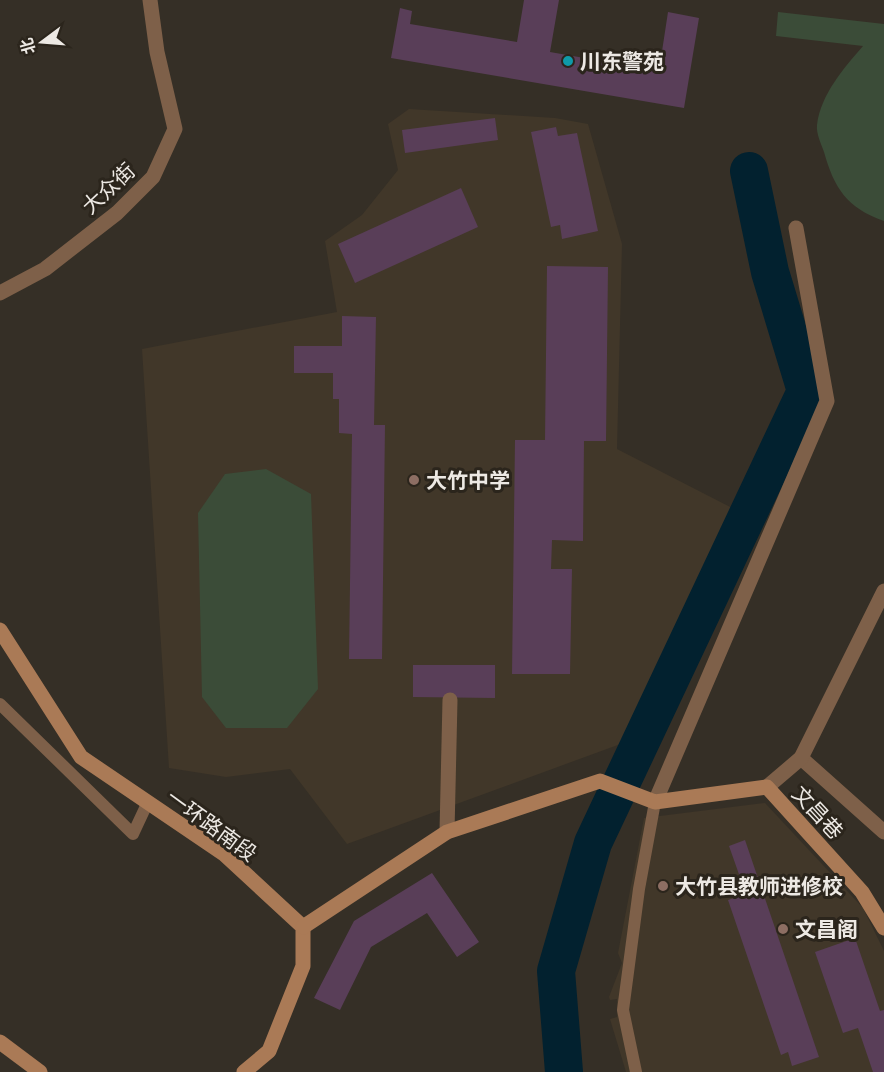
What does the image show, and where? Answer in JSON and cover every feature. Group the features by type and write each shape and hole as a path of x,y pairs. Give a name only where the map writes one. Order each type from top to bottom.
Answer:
{"street":[{"name":"大众街","path":"0,293 45,269 117,213 153,177 175,129 157,52 150,0"},
{"path":"244,1072 269,1050 303,966 303,927 447,832 600,781 655,802 827,401 796,228"},
{"path":"767,787 801,758 884,591"},
{"name":"一环路南段","path":"0,630 81,757 147,804 224,854 303,927"},
{"path":"447,832 450,700"},
{"path":"801,758 884,832"},
{"name":"文昌巷","path":"655,802 767,787 862,892 884,928"},
{"path":"0,1042 40,1072"}],"lane":[{"path":"0,704 133,834 147,804"},
{"path":"636,1072 623,1010 639,889 655,802"}],"shaded area":[{"name":"大竹中学","path":"409,109 555,118 588,124 622,244 617,449 738,511 626,742 347,844 290,769 226,777 169,768 142,349 337,312 325,241 362,215 398,170 388,124"},
{"name":"文昌阁","path":"765,803 863,908 884,951 884,1072 626,1072 610,1019 617,1017 617,999 610,1000 609,997 622,963 618,953 644,818"}],"green space":[{"path":"778,12 884,24 884,221 860,210 844,195 832,176 817,131 819,114 828,92 863,46 776,36"},
{"path":"266,469 311,494 318,689 287,728 226,728 202,697 198,513 225,474"}],"building":[{"path":"524,0 559,0 550,52 659,71 668,12 699,18 684,108 391,58 400,8 412,11 410,24 517,42"},
{"path":"495,118 498,140 405,153 402,130"},
{"path":"556,127 558,136 577,133 598,231 562,239 560,225 551,227 531,132"},
{"path":"461,188 478,227 355,283 338,244"},
{"path":"547,266 608,267 606,441 584,441 583,541 552,540 551,569 572,569 570,674 512,674 515,440 545,440"},
{"path":"342,316 376,317 374,425 385,425 382,659 349,659 352,434 339,433 339,399 333,399 333,373 294,373 294,346 342,346"},
{"path":"413,665 495,665 495,698 413,697"},
{"path":"745,840 819,1057 792,1066 788,1052 781,1055 728,900 757,890 753,880 748,882 746,878 741,880 729,846"},
{"path":"432,873 479,942 457,957 427,913 371,947 340,1010 314,998 354,921"},
{"path":"855,938 880,1011 884,1010 884,1072 873,1072 858,1028 843,1033 815,952"}],"waterway":[{"path":"564,1072 556,971 593,843 806,391 770,272 749,171"}],"place":[{"name":"川东警苑","path":"568,61"},
{"name":"大竹中学","path":"414,480"},
{"name":"大竹县教师进修校","path":"663,886"},
{"name":"文昌阁","path":"783,929"}]}
